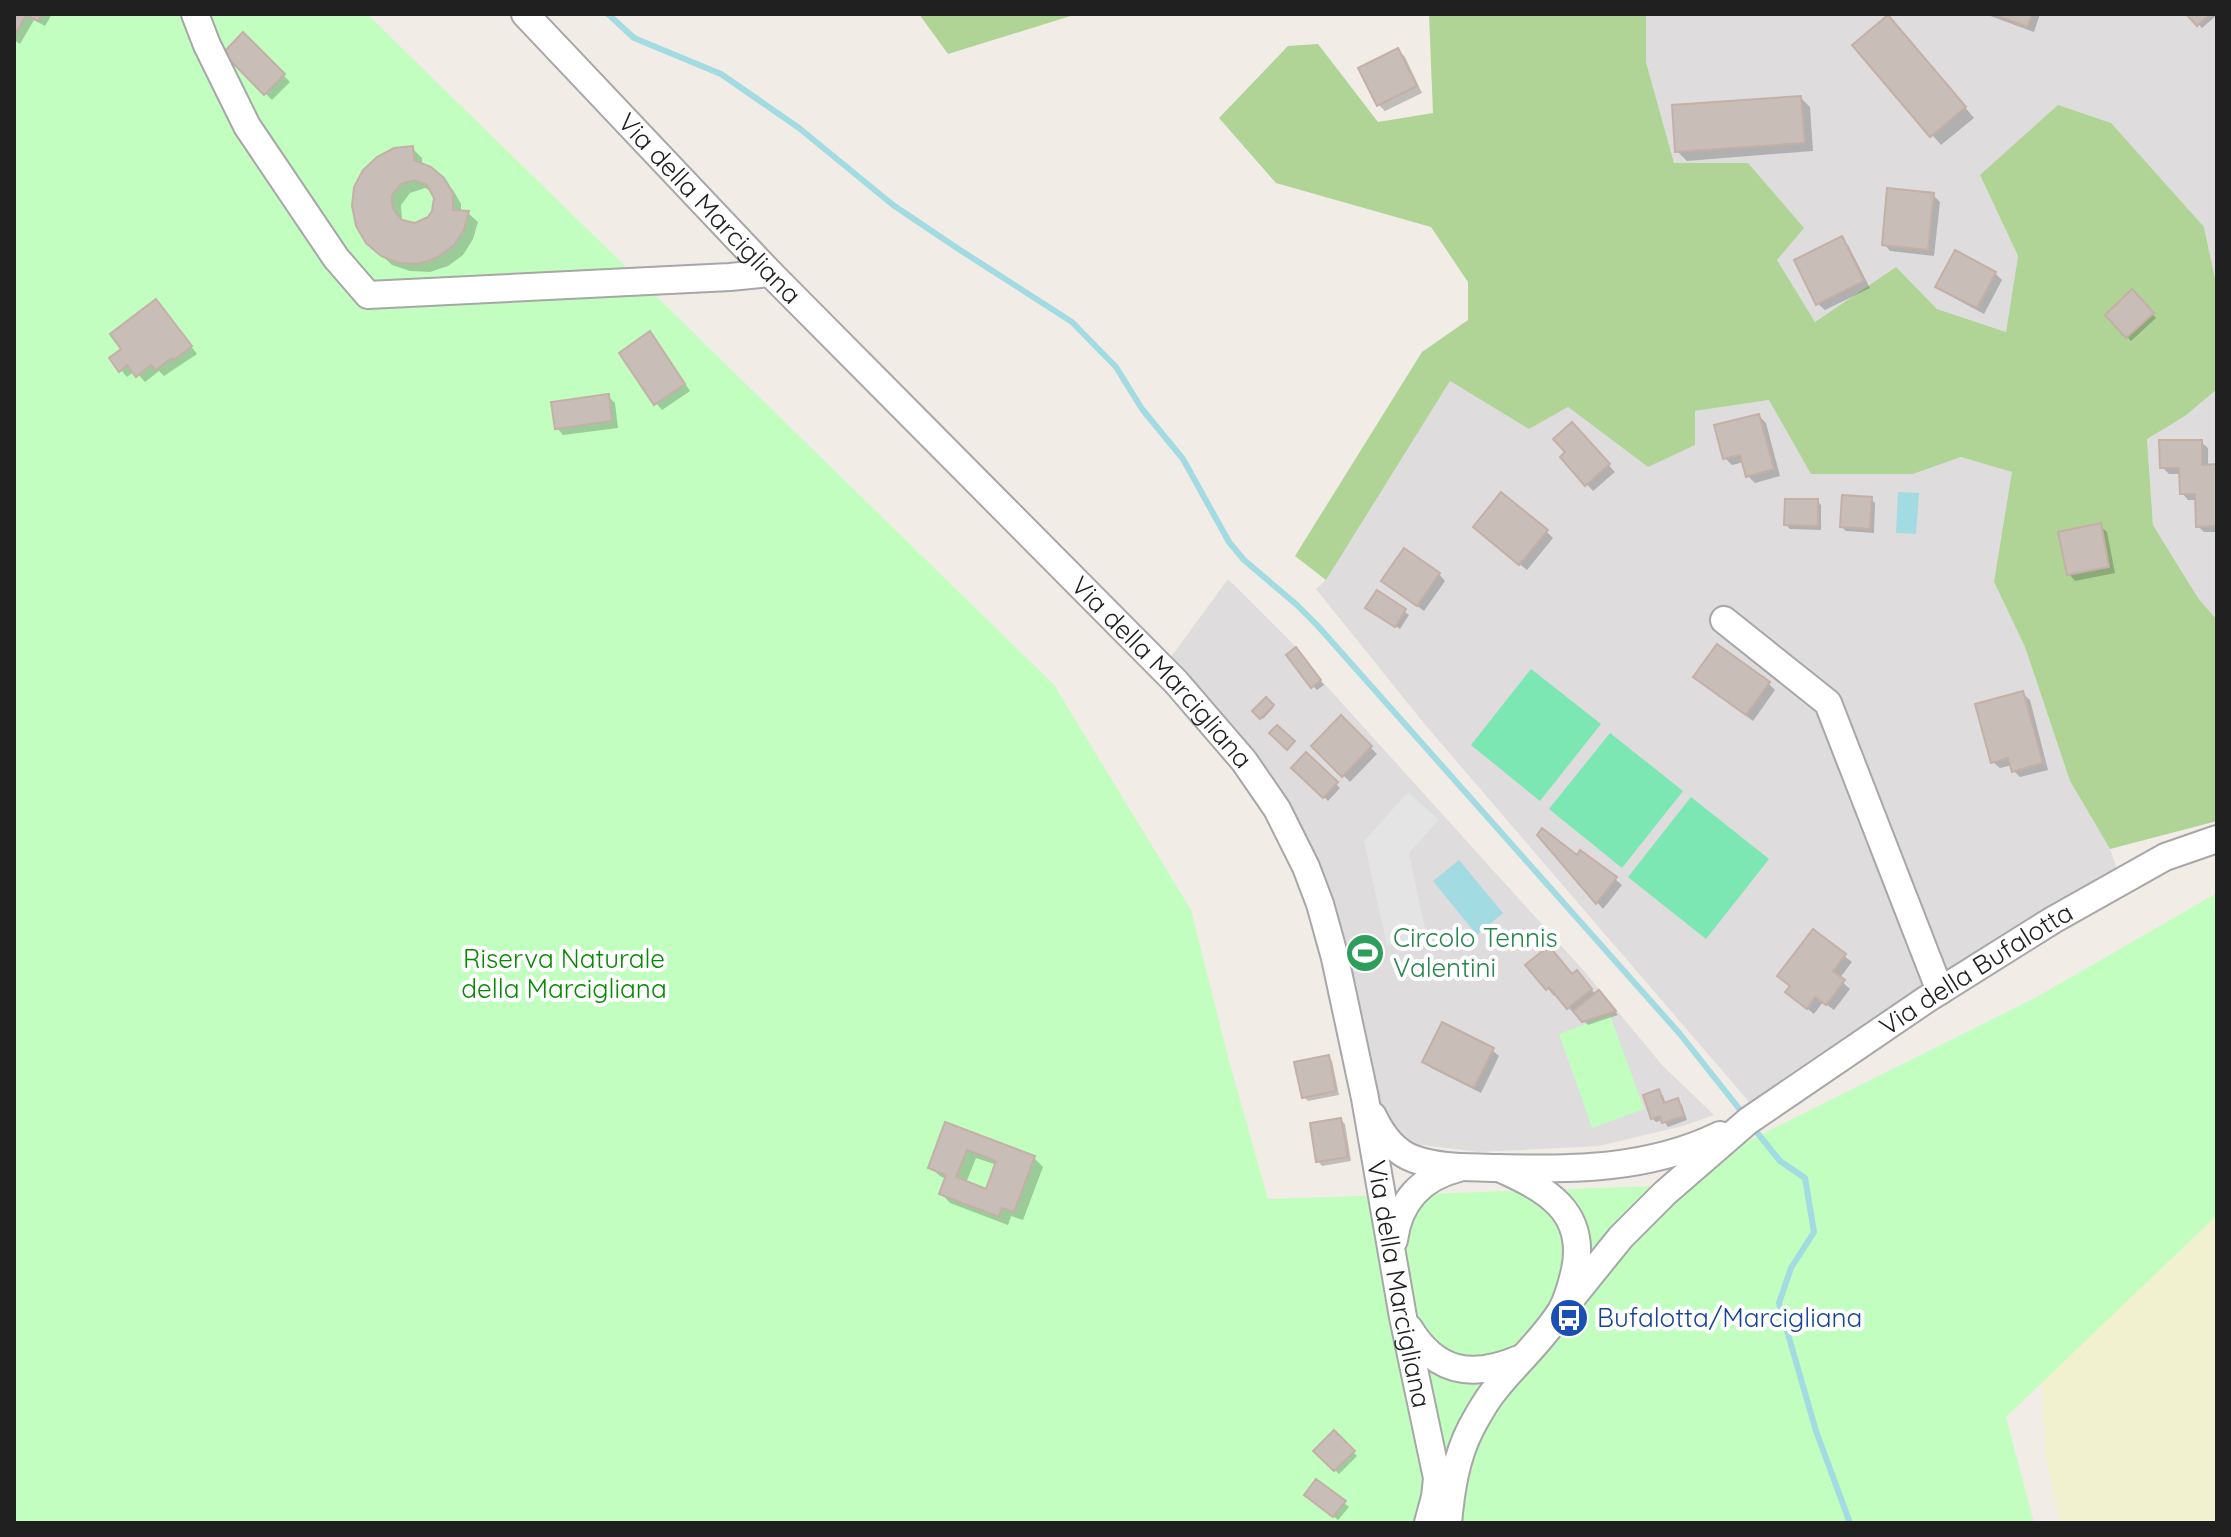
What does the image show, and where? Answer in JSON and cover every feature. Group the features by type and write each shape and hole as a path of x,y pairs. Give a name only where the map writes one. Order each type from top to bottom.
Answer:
{"street":[{"path":"195,14 247,126 336,258 368,295 770,273"},
{"name":"Via della Marcigliana","path":"525,14 770,273 1176,682 1261,784 1292,837 1320,904 1338,968 1365,1098 1403,1317 1437,1478 1428,1523"},
{"path":"1724,620 1828,703 1940,991"},
{"name":"Via della Bufalotta","path":"1562,1310 1621,1237 1665,1193 1748,1121 1940,991 2053,920 2138,871 2185,849 2217,839"},
{"name":"Via della Bufalotta","path":"1365,1098 1379,1128 1397,1150 1429,1163 1467,1167 1539,1170 1645,1161 1697,1145 1748,1121"},
{"path":"1393,1255 1398,1220 1417,1188 1443,1172 1467,1167"},
{"path":"1448,1523 1458,1462 1470,1430 1493,1392 1562,1310 1576,1262 1578,1247 1573,1223 1557,1203 1540,1188 1499,1168"},
{"path":"1403,1317 1422,1347 1443,1363 1456,1368 1487,1370 1523,1358"}],"shaded area":[{"path":"1646,14 2217,14 2217,288 2204,227 1980,175 2018,256 2006,332 1937,309 1896,267 1815,322 1776,260 1674,163 1646,62"},
{"path":"1450,381 1529,429 1568,407 1648,467 1695,411 1770,400 1913,474 1961,457 2013,472 1994,582 2025,647 2070,781 2110,849 2117,869 1750,1103 1427,727 1316,589 1326,580"},
{"path":"2217,388 2217,620 2198,598 2153,525 2147,438"},
{"path":"1228,579 1296,647 1321,680 1585,972 1662,1065 1714,1115 1683,1126 1599,1146 1479,1152 1407,1143 1382,1119 1302,832 1168,661"},
{"path":"1408,792 1439,820 1409,853 1427,937 1387,946 1364,841"}],"green space":[{"name":"Riserva Naturale della Marcigliana","path":"14,14 367,14 1054,685 1191,910 1268,1199 1658,1186 2035,998 2217,893 2217,1215 2006,1417 2034,1523 14,1523"},
{"path":"919,14 1077,14 948,54"},
{"path":"1429,14 1646,14 1646,62 1674,163 1748,163 1804,228 1777,260 1815,322 1896,267 1937,309 2006,332 2018,256 1980,175 2058,105 2111,123 2204,227 2217,288 2217,389 2185,416 2147,439 2153,525 2198,598 2217,620 2217,821 2110,849 2070,781 2025,647 1994,582 2012,472 1961,457 1913,474 1811,474 1769,400 1695,411 1695,445 1648,467 1568,407 1529,429 1450,381 1326,580 1295,556 1422,352 1468,320 1468,282 1431,227 1276,183 1219,118 1288,46 1318,44 1378,122 1433,113","holes":["2132,290 2126,338 2105,315","2058,532 2109,567 2067,575"]},
{"path":"1531,669 1601,724 1540,801 1471,745"},
{"path":"1610,733 1683,791 1622,868 1549,809"},
{"path":"1691,797 1769,859 1706,939 1628,877"},
{"path":"1610,1015 1644,1109 1592,1128 1559,1034"},
{"path":"2217,1171 2217,1523 2060,1523 2045,1453 2041,1356"}],"water":[{"path":"1898,492 1919,493 1916,534 1896,533"},
{"path":"1459,860 1503,913 1477,935 1433,881"}],"building":[{"path":"14,14 42,14 38,21 26,15 14,37"},
{"path":"1993,14 2032,14 2027,27"},
{"path":"2186,14 2210,14 2197,26"},
{"path":"1888,15 1966,107 1930,137 1852,45"},
{"path":"243,32 285,74 264,95 223,53"},
{"path":"1398,48 1417,86 1377,106 1358,68"},
{"path":"1801,96 1805,143 1675,152 1672,105"},
{"path":"413,146 414,160 431,167 444,178 453,193 453,210 469,211 464,230 454,245 438,257 419,264 399,263 381,256 366,243 356,226 352,206 354,187 363,170 377,157 394,148","holes":["414,180 427,185 434,198 428,217 415,223 402,220 393,209 392,195 401,184"]},
{"path":"1887,188 1934,193 1928,250 1882,245"},
{"path":"1842,236 1864,281 1816,305 1794,260"},
{"path":"1955,250 1996,272 1977,308 1935,287"},
{"path":"2132,289 2154,313 2126,338 2105,315"},
{"path":"156,299 192,346 156,370 151,365 136,377 127,365 119,372 109,358 121,349 110,334"},
{"path":"650,331 685,384 654,405 619,353"},
{"path":"609,394 612,421 555,429 551,402"},
{"path":"1759,414 1774,469 1746,477 1740,455 1723,459 1714,425"},
{"path":"1572,422 1610,464 1585,486 1560,457 1565,452 1553,439"},
{"path":"2159,440 2202,440 2202,465 2217,464 2217,526 2196,527 2195,494 2180,494 2179,468 2160,468"},
{"path":"1501,492 1548,530 1519,565 1473,527"},
{"path":"1842,495 1872,497 1870,529 1840,527"},
{"path":"1785,499 1818,499 1818,526 1784,525"},
{"path":"2101,523 2109,567 2067,575 2058,532"},
{"path":"1404,548 1440,573 1417,606 1381,581"},
{"path":"1377,590 1406,609 1395,627 1365,608"},
{"path":"1717,644 1770,682 1746,715 1693,677"},
{"path":"1296,647 1321,680 1311,688 1286,655"},
{"path":"2023,691 2043,763 2012,772 2008,758 1991,763 1975,704"},
{"path":"1266,697 1274,705 1260,719 1252,711"},
{"path":"1341,715 1372,746 1342,777 1311,746"},
{"path":"1277,725 1295,741 1287,750 1269,733"},
{"path":"1306,752 1338,782 1323,798 1291,768"},
{"path":"1542,828 1577,855 1580,850 1617,877 1596,904 1537,835"},
{"path":"1813,929 1846,954 1833,971 1845,980 1826,1005 1815,997 1807,1009 1785,992 1790,986 1777,976"},
{"path":"1549,946 1572,974 1577,970 1592,989 1567,1009 1525,965"},
{"path":"1599,990 1616,1011 1582,1022 1573,1011"},
{"path":"1442,1022 1494,1048 1474,1088 1422,1062"},
{"path":"1329,1055 1336,1091 1302,1098 1294,1062"},
{"path":"1659,1089 1664,1103 1678,1098 1684,1116 1662,1123 1660,1116 1651,1119 1643,1095"},
{"path":"1341,1118 1348,1157 1316,1162 1310,1123"},
{"path":"945,1122 1035,1156 1014,1212 1002,1208 999,1217 939,1194 946,1175 928,1168","holes":["967,1150 996,1161 986,1189 956,1177"]},
{"path":"1334,1430 1355,1451 1334,1471 1313,1451"},
{"path":"1316,1479 1346,1501 1333,1517 1304,1495"}],"waterway":[{"path":"608,14 634,38 721,74 799,128 893,205 1072,322 1116,367 1142,409 1183,459 1229,542 1244,560 1317,625 1680,1034 1745,1116"},
{"path":"1751,1125 1780,1161 1805,1178 1814,1232 1791,1268 1779,1303 1816,1431 1850,1523"}],"place":[{"name":"Circolo Tennis Valentini","path":"1365,953"},
{"name":"Bufalotta/Marcigliana","path":"1569,1318"}]}
